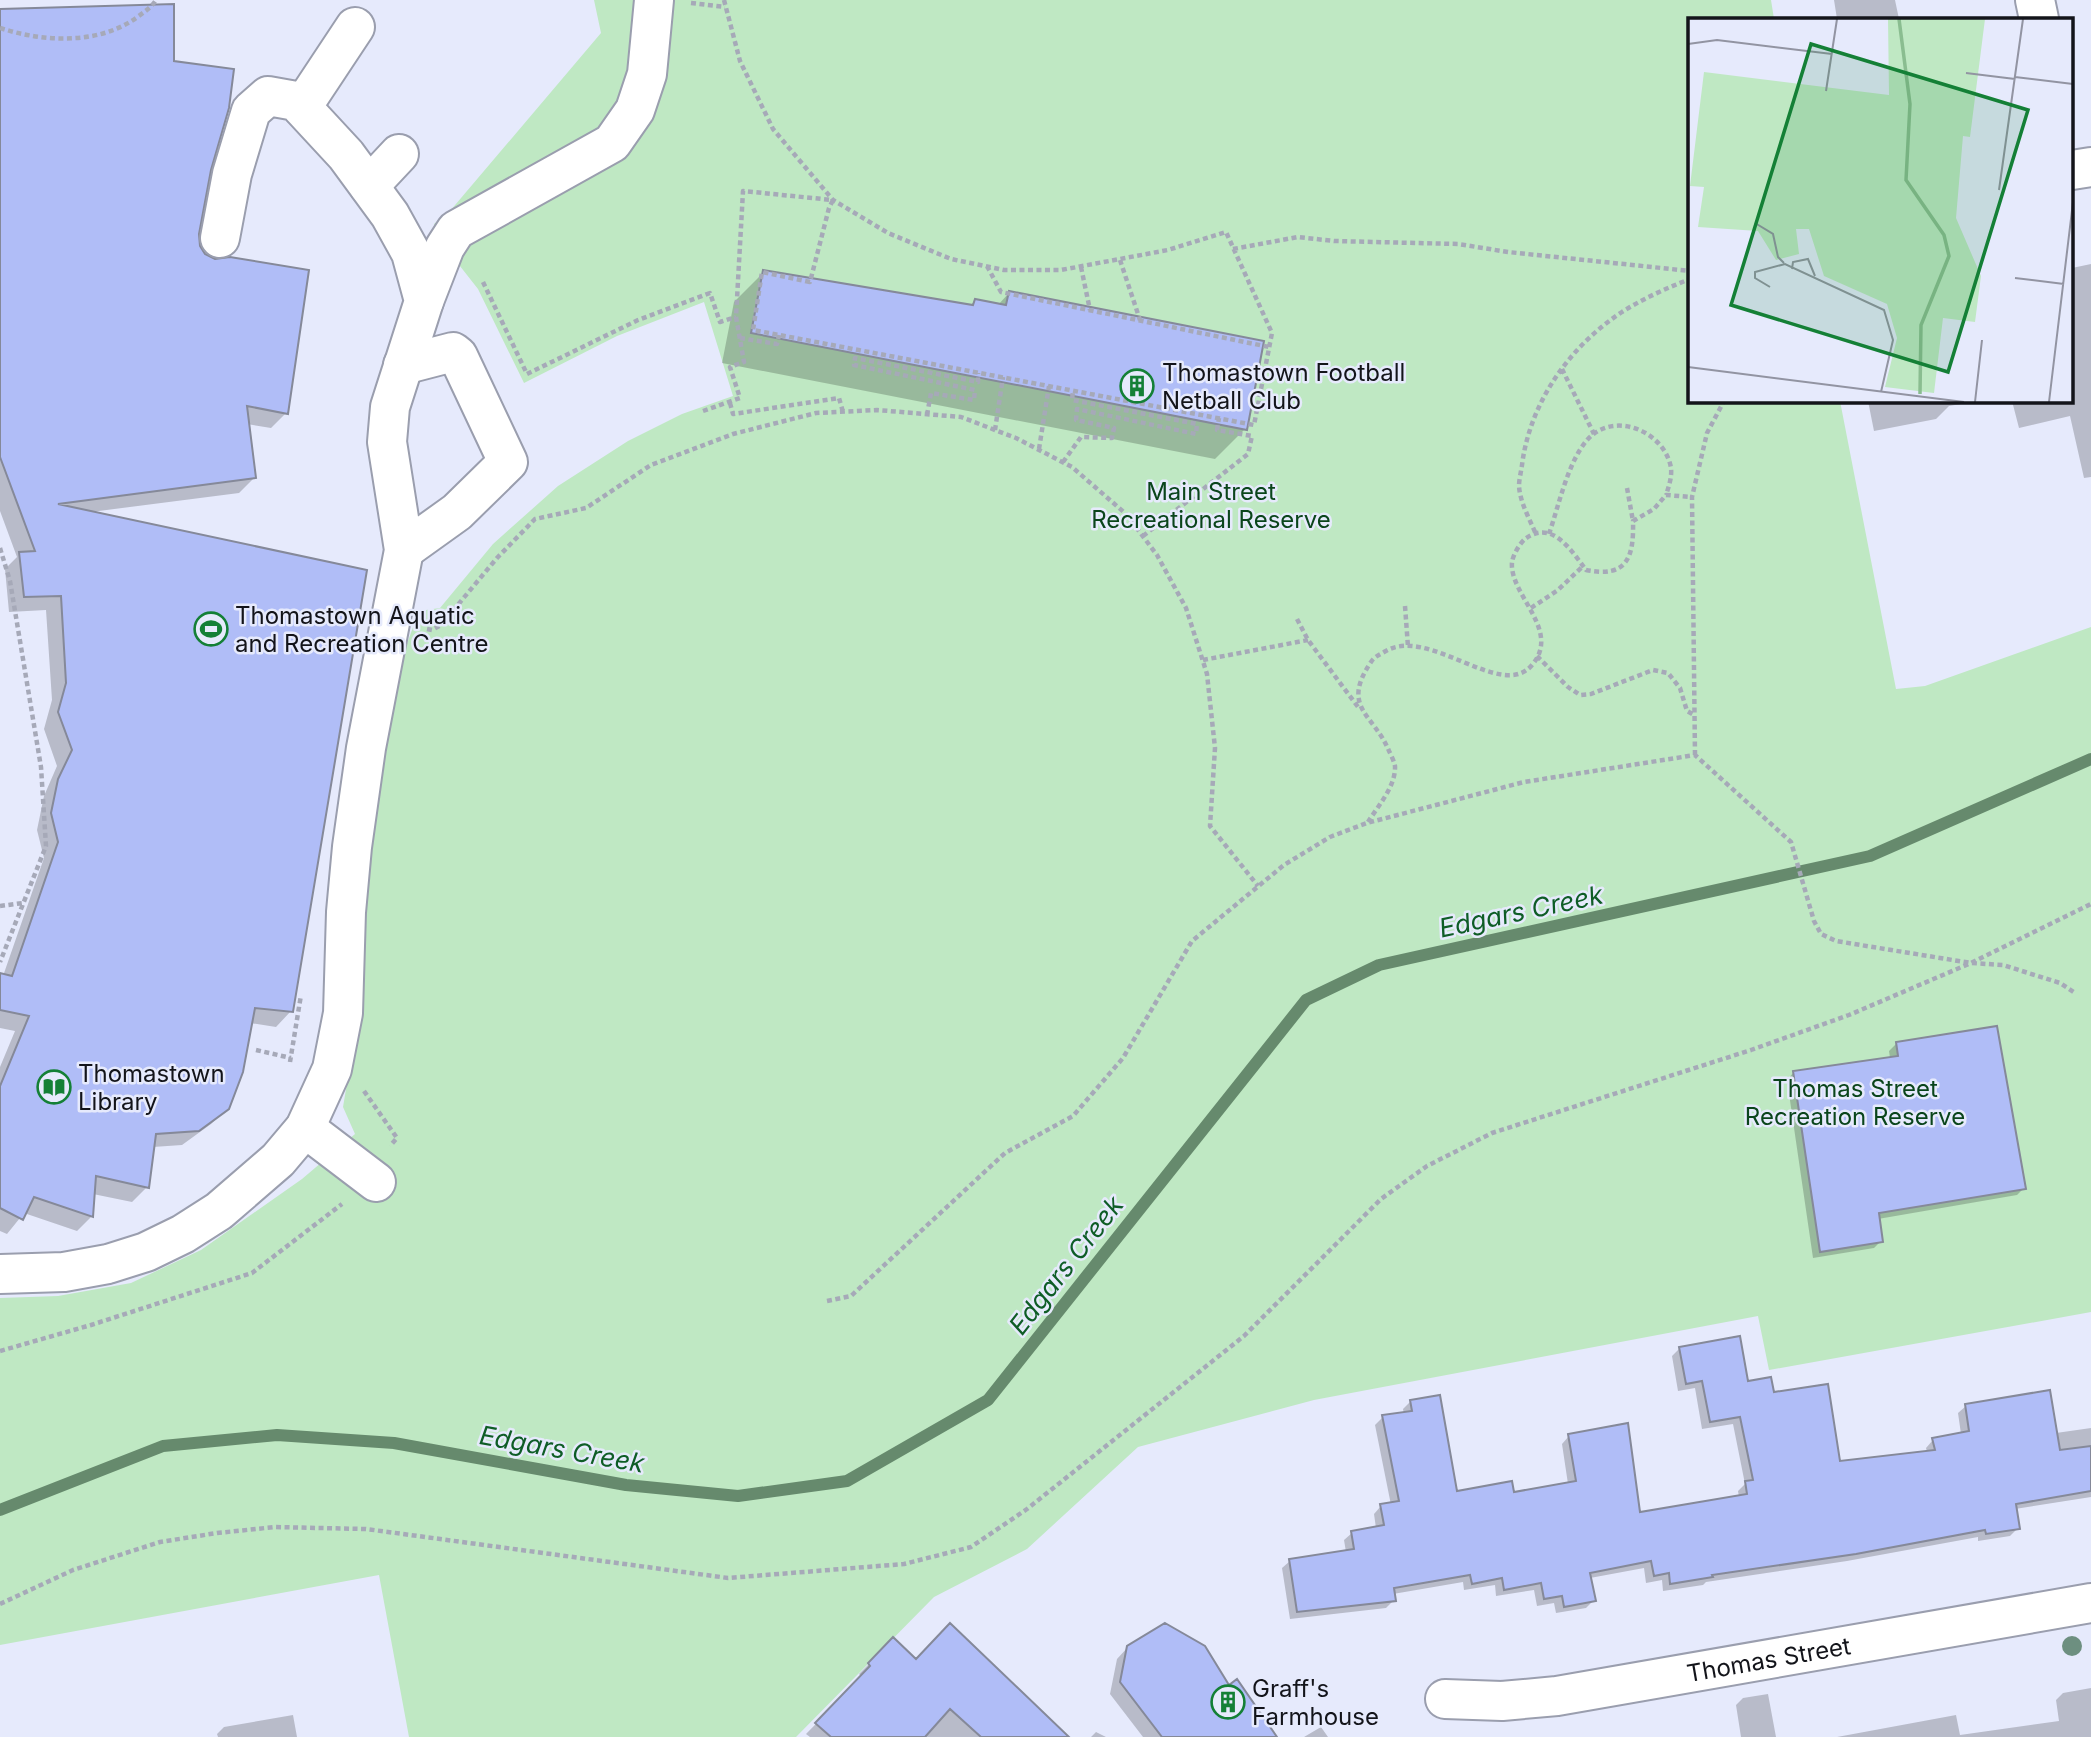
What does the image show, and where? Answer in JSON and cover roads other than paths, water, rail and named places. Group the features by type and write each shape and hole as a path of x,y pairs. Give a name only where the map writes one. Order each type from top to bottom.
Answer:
{"street":[{"path":"0,1275 64,1272 108,1264 146,1252 183,1234 219,1211 278,1160 305,1128 332,1069 343,1013 346,912 352,847 366,748 404,550 387,442 390,407 424,301 445,247 456,230 612,143 635,110 647,74 654,0"},
{"path":"2035,0 2039,18"},
{"path":"302,107 355,27"},
{"path":"220,238 232,174 251,111 268,96 296,101 346,155 390,215 414,259 424,301"},
{"path":"369,186 399,154"},
{"path":"403,365 453,352 458,356 508,462 457,512 404,550"},
{"path":"305,1128 376,1182"},
{"name":"Thomas Street","path":"1445,1699 1502,1701 1558,1696 2091,1604"}],"waterway":[{"name":"Edgars Creek","path":"0,1510 163,1446 277,1435 394,1443 626,1485 738,1496 847,1481 988,1400 1306,1000 1379,965 1870,856 2091,759"}],"place":[{"name":"Thomastown Football Netball Club","path":"1137,386"},
{"name":"Thomastown Aquatic and Recreation Centre","path":"211,629"},
{"name":"Thomastown Library","path":"54,1087"},
{"name":"Graff's Farmhouse","path":"1228,1702"}],"park label":[{"name":"Main Street Recreational Reserve","path":"1211,505"},
{"name":"Thomas Street Recreation Reserve","path":"1855,1102"}]}
